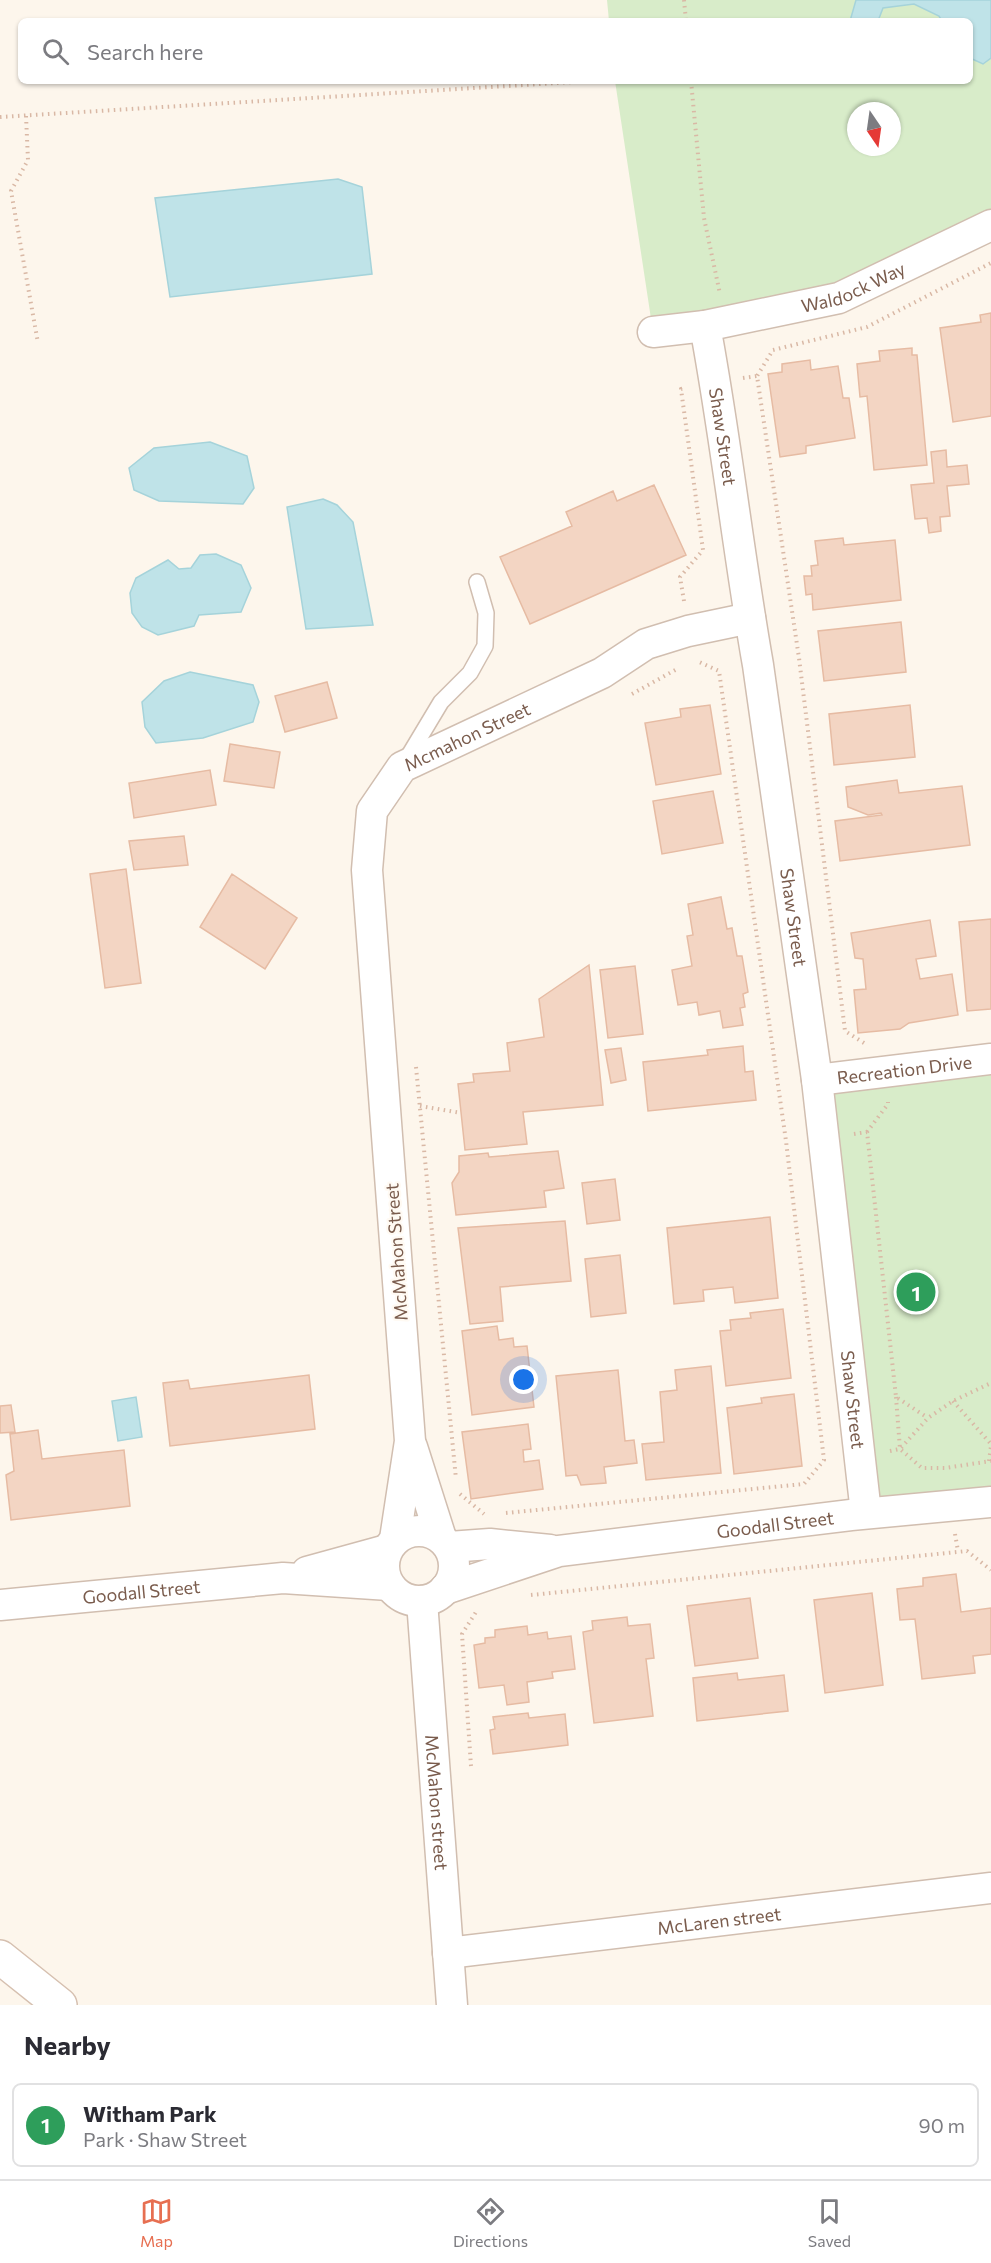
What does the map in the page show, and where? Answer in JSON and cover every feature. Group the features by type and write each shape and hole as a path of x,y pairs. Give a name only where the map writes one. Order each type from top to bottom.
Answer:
{"street":[{"name":"Waldock Way","path":"653,332 715,323 839,298 991,225"},
{"name":"Shaw Street","path":"715,323 716,383 817,1080 866,1513"},
{"name":"Mcmahon Street","path":"381,1064 367,870 372,811 402,767 602,673 646,644 691,645 750,618"},
{"name":"Recreation Drive","path":"817,1080 991,1059"},
{"name":"McMahon Street","path":"381,1064 410,1441"},
{"path":"410,1441 445,1542 454,1557 454,1569 451,1580 434,1595 404,1597 389,1585 384,1562 391,1545 410,1441"},
{"name":"Goodall Street","path":"434,1595 559,1551 866,1513 991,1502"},
{"path":"284,1578 391,1545 410,1531 426,1531 445,1542"},
{"name":"Goodall Street","path":"445,1542 559,1551"},
{"path":"284,1578 389,1585"},
{"name":"Goodall Street","path":"0,1605 284,1578"},
{"name":"McMahon street","path":"434,1595 452,2005"},
{"name":"McLaren street","path":"448,1953 991,1887"},
{"path":"0,1957 60,2005"}],"lane":[{"path":"402,767 441,702 470,674 485,646 486,613 477,582"}],"path":[{"path":"684,0 686,18"},
{"path":"0,117 541,84"},
{"path":"692,84 715,323"},
{"path":"26,116 28,160 11,191 38,342"},
{"path":"870,1047 844,1031 799,658 757,376 773,350 867,327 991,263"},
{"path":"497,1514 804,1484 824,1460 786,1141 720,671 691,645 680,577 703,550 681,389"},
{"path":"633,694 691,645"},
{"path":"416,1067 456,1480"},
{"path":"420,1106 461,1113"},
{"path":"824,1138 867,1132 900,1449 922,1468 945,1468 990,1461 991,1445 953,1401"},
{"path":"860,1455 900,1449 928,1418 953,1401 991,1383"},
{"path":"896,1397 928,1418"},
{"path":"457,1491 485,1515"},
{"path":"529,1595 958,1551 967,1551 991,1570"},
{"path":"471,1766 462,1635 477,1610"}],"green space":[{"path":"607,0 991,0 991,225 839,298 653,332 615,84 973,84 973,18 609,18"},
{"path":"991,1059 991,1502 866,1513 817,1080"}],"water":[{"path":"856,0 991,0 991,58 983,64 973,59 973,18 940,18 914,4 883,8 879,18 851,18"},
{"path":"338,179 362,187 372,274 170,297 155,198"},
{"path":"210,442 247,456 254,488 243,504 159,501 134,490 129,468 154,448"},
{"path":"323,499 337,505 353,522 373,625 306,629 287,507"},
{"path":"216,554 241,565 251,588 241,612 199,615 194,626 158,635 142,627 132,613 130,593 136,578 168,560 179,569 191,568 200,555"},
{"path":"190,672 253,685 259,702 253,722 203,738 156,743 145,727 142,702 164,681"},
{"path":"136,1397 142,1437 118,1441 112,1401"}],"building":[{"path":"991,313 991,416 953,422 940,328 981,322 980,315"},
{"path":"912,348 912,355 917,355 927,465 874,470 867,396 860,397 857,364 880,361 879,351"},
{"path":"810,360 811,370 838,366 843,398 849,398 855,438 806,446 806,453 780,457 768,374 782,372 782,364"},
{"path":"946,450 947,467 967,465 969,484 947,486 950,516 940,517 941,531 929,533 927,518 915,519 911,485 934,483 931,452"},
{"path":"654,485 686,555 530,624 500,557 572,526 566,512 613,491 617,501"},
{"path":"843,538 844,545 895,540 901,600 813,610 812,594 806,595 804,576 812,576 811,566 818,565 815,541"},
{"path":"901,622 906,672 824,681 818,631"},
{"path":"327,682 337,718 285,732 275,696"},
{"path":"710,705 721,774 656,785 645,723 681,717 680,709"},
{"path":"910,705 915,757 834,765 829,714"},
{"path":"230,744 280,752 274,788 224,781"},
{"path":"210,770 216,805 134,818 129,783"},
{"path":"897,780 899,793 962,786 970,845 840,861 835,821 882,815 881,813 868,815 848,807 846,787"},
{"path":"713,791 723,843 662,854 653,801"},
{"path":"184,836 188,865 134,870 129,841"},
{"path":"126,869 141,983 105,988 90,874"},
{"path":"232,874 297,918 265,969 200,927"},
{"path":"721,897 727,929 732,928 737,956 742,956 748,992 743,994 745,1007 740,1008 743,1025 723,1028 720,1011 699,1015 697,1002 678,1005 672,970 692,966 687,936 693,935 688,904"},
{"path":"991,919 991,1009 967,1011 959,922"},
{"path":"930,920 936,956 916,959 920,979 952,974 958,1015 909,1023 900,1029 858,1033 854,990 866,989 863,959 855,958 851,933"},
{"path":"589,965 603,1105 523,1112 527,1144 465,1150 458,1084 474,1082 473,1074 510,1071 507,1043 544,1037 539,999"},
{"path":"635,966 643,1034 608,1038 600,970"},
{"path":"743,1046 745,1072 753,1071 756,1100 648,1111 643,1062 708,1055 707,1050"},
{"path":"621,1048 626,1080 611,1083 605,1050"},
{"path":"558,1151 564,1188 544,1191 546,1207 456,1215 452,1183 459,1172 459,1156 488,1153 489,1157"},
{"path":"615,1179 620,1220 587,1224 582,1183"},
{"path":"770,1217 778,1298 735,1303 733,1287 703,1290 704,1301 674,1304 667,1228"},
{"path":"565,1221 571,1281 500,1287 503,1321 470,1324 458,1228"},
{"path":"620,1255 626,1313 591,1317 585,1259"},
{"path":"783,1309 791,1378 726,1386 720,1331 731,1330 730,1320 751,1318 750,1313"},
{"path":"497,1326 499,1340 513,1338 514,1347 527,1346 534,1407 472,1415 462,1331"},
{"path":"711,1366 721,1473 646,1480 642,1444 664,1442 660,1392 677,1390 675,1370"},
{"path":"618,1370 625,1441 634,1440 637,1463 604,1467 606,1483 581,1485 577,1475 566,1476 556,1376"},
{"path":"309,1375 315,1429 170,1446 163,1383 188,1380 190,1389"},
{"path":"794,1394 802,1466 734,1474 727,1408 762,1403 761,1398"},
{"path":"11,1405 15,1432 0,1433 0,1406"},
{"path":"528,1424 531,1449 523,1450 524,1462 539,1460 543,1489 471,1499 462,1432"},
{"path":"38,1430 42,1459 124,1450 130,1506 11,1520 6,1475 14,1471 10,1434"},
{"path":"956,1574 961,1612 991,1608 991,1654 973,1656 975,1673 922,1679 915,1619 900,1620 897,1589 923,1586 923,1578"},
{"path":"872,1593 883,1685 825,1693 814,1600"},
{"path":"750,1598 758,1658 695,1666 687,1606"},
{"path":"627,1617 628,1626 650,1624 654,1658 646,1659 653,1716 594,1723 583,1632 593,1630 592,1621"},
{"path":"527,1626 528,1635 547,1632 548,1639 571,1636 575,1669 552,1672 553,1678 527,1682 529,1702 507,1705 504,1685 479,1688 474,1645 485,1643 485,1638 495,1637 495,1630"},
{"path":"737,1673 738,1680 784,1675 788,1711 697,1721 693,1678"},
{"path":"528,1713 529,1718 565,1714 568,1745 493,1754 490,1730 495,1729 493,1717"}],"place":[{"name":"Witham Park","path":"916,1292"}]}
